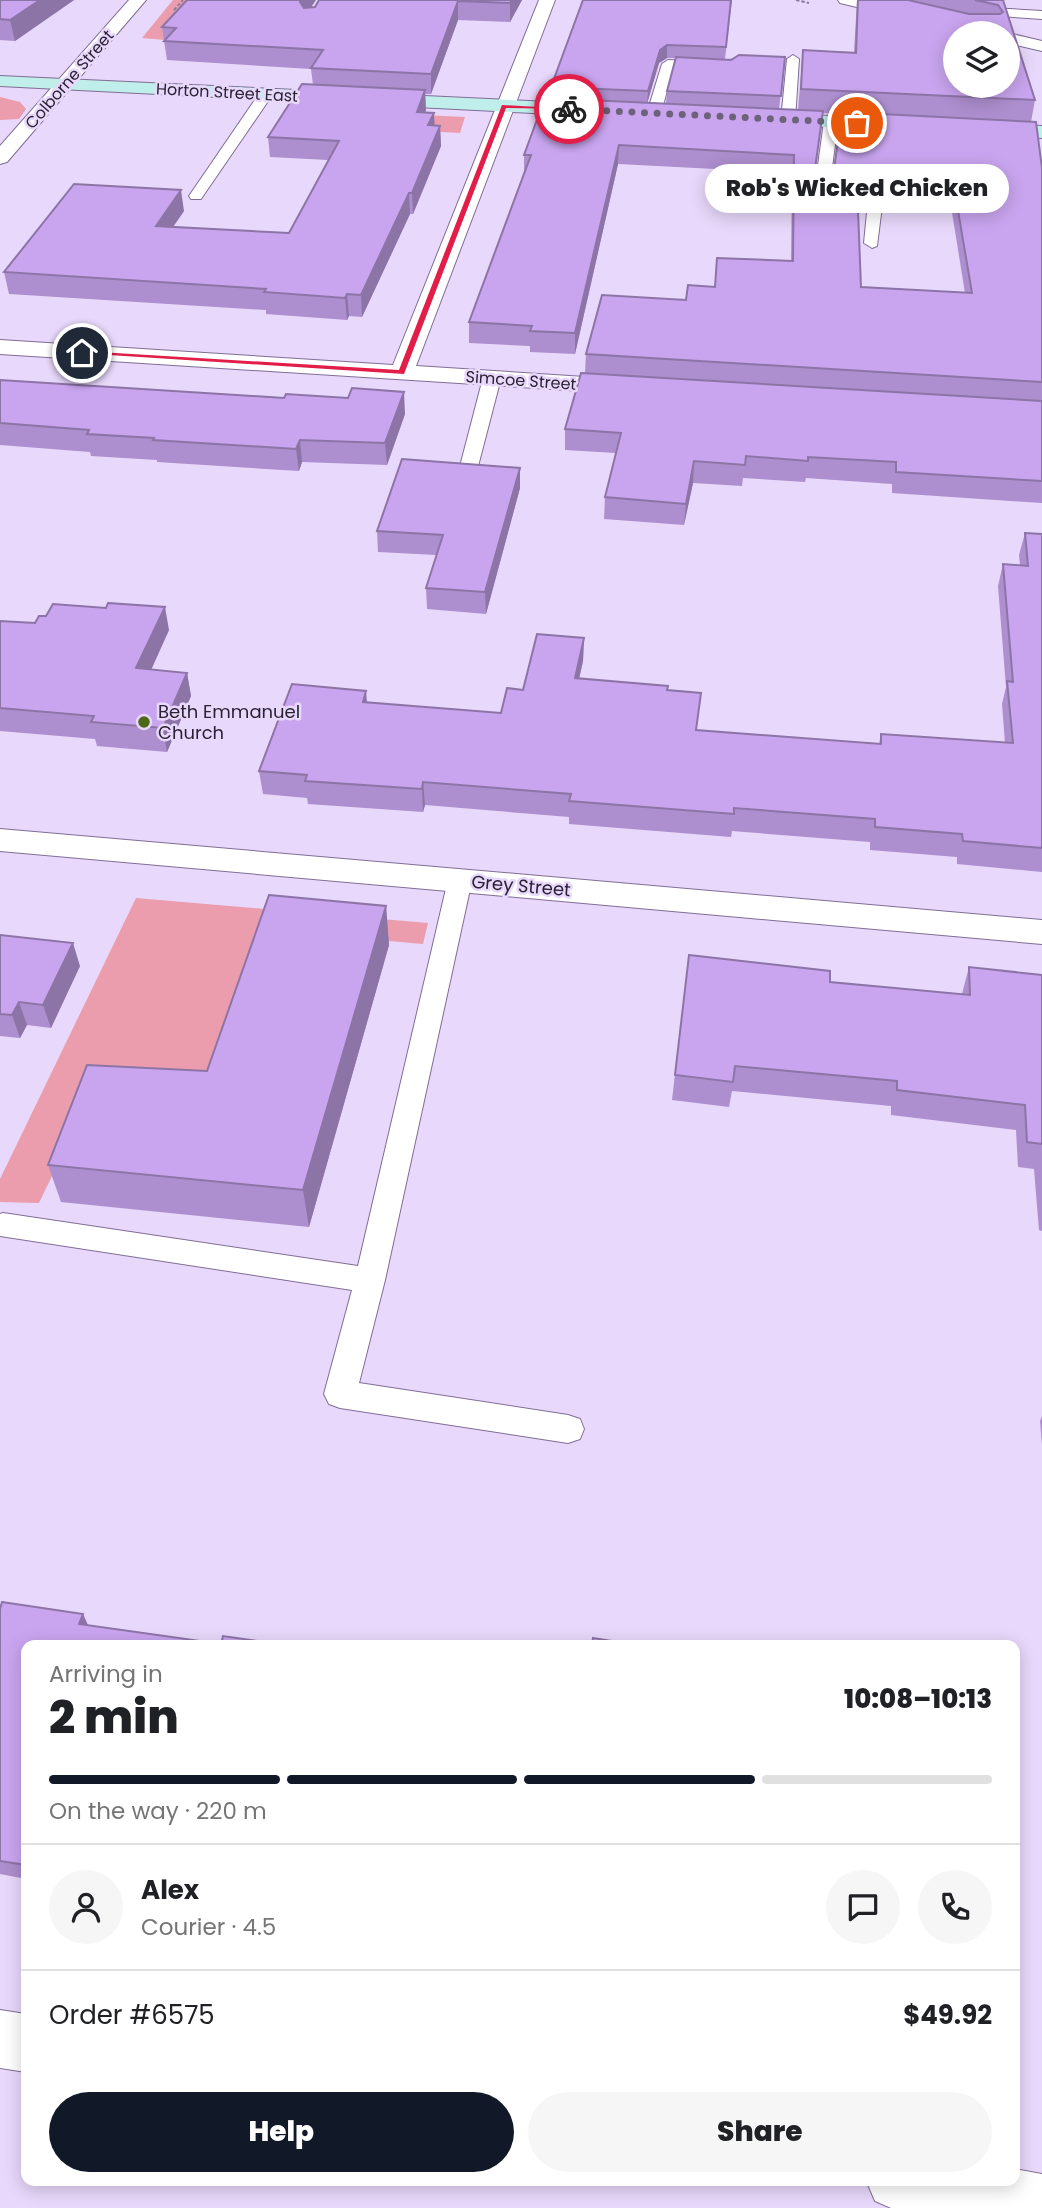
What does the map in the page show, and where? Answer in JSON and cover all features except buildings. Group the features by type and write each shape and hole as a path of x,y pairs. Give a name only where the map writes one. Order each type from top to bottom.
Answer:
{"main road":[{"name":"Horton Street East","path":"0,81 613,111"},
{"path":"747,118 910,126"},
{"path":"962,128 1042,132"}],"street":[{"name":"Colborne Street","path":"0,158 138,0"},
{"path":"402,373 547,0"},
{"path":"846,0 943,23"},
{"path":"1020,41 1042,46"},
{"name":"Simcoe Street","path":"0,348 657,389"},
{"name":"Grey Street","path":"0,840 1042,932"},
{"path":"0,2039 21,2042"},
{"path":"932,2186 1042,2204"}],"lane":[{"path":"973,11 1042,15"},
{"path":"788,120 793,59"},
{"path":"654,113 668,64 730,66"},
{"path":"196,196 266,94"},
{"path":"831,122 821,194 876,198 872,243"},
{"path":"467,474 492,378"},
{"path":"460,880 370,1280 340,1394 568,1429"},
{"path":"3,1225 370,1280"}],"shaded area":[{"path":"173,0 213,0 165,40 142,38"},
{"path":"0,97 20,102 26,109 19,119 0,120"},
{"path":"315,110 465,117 460,133 304,124"},
{"path":"136,898 428,923 423,944 265,930 199,1103 90,1097 39,1203 0,1202 0,1179"}],"way so far":[{"path":"569,109 857,123"}],"place":[{"name":"Rob's Wicked Chicken","path":"857,123"},
{"name":"Beth Emmanuel Church","path":"144,722"}],"route":[{"path":"82,353 402,373 504,106 569,109"}]}
